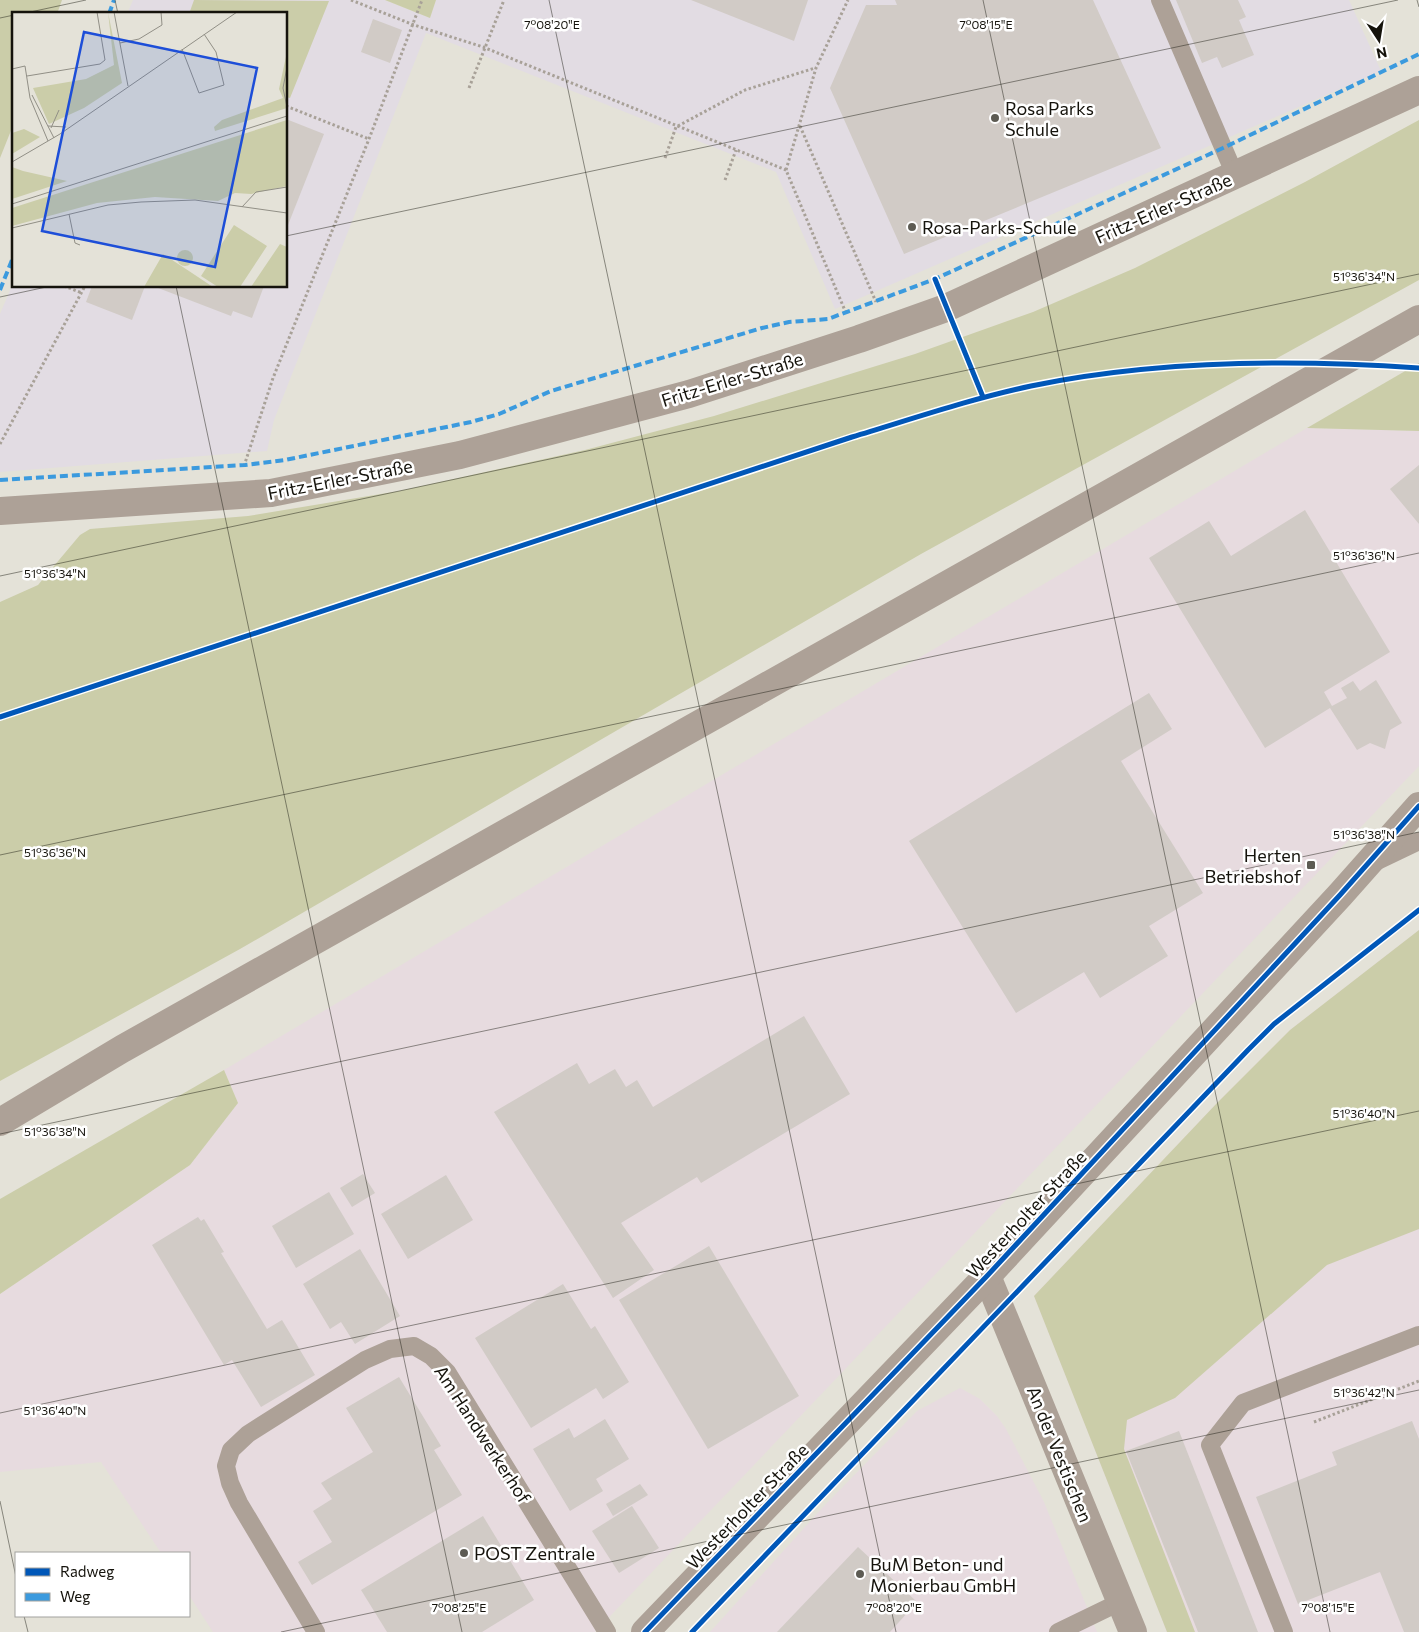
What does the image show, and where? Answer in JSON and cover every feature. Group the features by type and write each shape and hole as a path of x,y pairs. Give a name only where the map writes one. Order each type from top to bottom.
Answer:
{"street":[{"name":"Fritz-Erler-Straße","path":"0,511 234,497 271,493 460,455 689,394 946,308 1419,90"},
{"path":"0,1122 122,1049 1419,319"},
{"name":"Westerholter Straße","path":"645,1632 987,1276 1419,806"},
{"name":"An der Vestischen","path":"987,1276 1133,1632"}],"lane":[{"path":"1160,0 1235,175"},
{"path":"1365,866 1419,841"},
{"path":"1284,1632 1210,1445 1243,1404 1419,1335"},
{"name":"Am Handwerkerhof","path":"316,1632 239,1503 230,1483 226,1466 231,1450 248,1434 365,1360 390,1349 414,1346 431,1356 447,1372 607,1632"},
{"path":"1058,1632 1120,1602"}],"path":[{"path":"351,0 414,26 484,47 676,127 786,170"},
{"path":"234,497 273,378 414,26 422,0"},
{"path":"469,88 504,0"},
{"path":"846,314 786,170 816,68 848,0"},
{"path":"665,158 676,127 744,90 816,68"},
{"path":"288,107 369,139"},
{"path":"800,126 876,302"},
{"path":"725,180 736,150"},
{"path":"69,288 83,293"},
{"path":"0,444 84,288"},
{"path":"1314,1422 1419,1381"}],"shaded area":[{"name":"Rosa-Parks-Schule","path":"133,0 385,0 430,18 436,0 1349,0 1381,71 835,309 776,172 426,33 274,420 267,451 0,472 0,314 12,286 12,288 288,288 288,12 128,12"},
{"path":"1307,428 1419,431 1419,766 595,1632 213,1632 190,1597 190,1552 160,1552 101,1462 0,1472 0,1294 190,1165 238,1103 224,1070"},
{"path":"1419,930 1419,1632 1167,1632 1034,1296 1217,1103 1290,1030"},
{"path":"960,1388 980,1399 997,1416 1006,1429 1044,1502 1097,1632 710,1632 824,1506 917,1411"}],"green space":[{"path":"0,0 62,0 58,12 12,12 12,128 0,158"},
{"path":"194,0 329,1 290,98 288,98 288,12 190,12"},
{"path":"385,0 436,0 430,18"},
{"path":"1419,120 1419,280 921,554 240,949 0,1081 0,602 38,585 80,535 90,529 248,516 399,491 585,450 714,416 915,354 1033,312 1135,268 1305,182"},
{"path":"1419,363 1419,431 1307,428"},
{"path":"1419,930 1419,1229 1327,1265 1175,1398 1127,1420 1124,1449 1195,1632 1167,1632 1034,1296 1217,1103 1290,1030"},
{"path":"224,1070 238,1103 190,1165 0,1294 0,1199"}],"building":[{"path":"691,0 808,0 794,41"},
{"name":"Rosa Parks Schule","path":"895,0 1093,0 1161,148 904,254 830,88 866,5 897,5"},
{"path":"1176,0 1238,0 1246,17 1239,20 1254,55 1222,68 1217,57 1202,63"},
{"path":"373,19 402,30 390,63 361,52"},
{"path":"288,120 324,134 288,225"},
{"path":"91,288 144,288 132,320 86,302"},
{"path":"158,288 263,288 252,318 233,311 231,316"},
{"path":"1419,465 1419,524 1390,489"},
{"path":"1305,510 1390,652 1324,692 1332,706 1347,698 1341,688 1353,681 1360,691 1376,680 1402,723 1390,730 1385,749 1370,743 1357,750 1330,708 1265,748 1149,558 1209,521 1231,556"},
{"path":"1149,693 1172,729 1121,761 1203,893 1149,926 1168,956 1100,998 1084,972 1016,1013 909,841"},
{"path":"804,1016 850,1094 701,1183 697,1177 621,1223 654,1270 613,1298 494,1112 577,1063 589,1084 615,1069 626,1087 637,1080 653,1107"},
{"path":"363,1174 375,1193 352,1207 340,1188"},
{"path":"446,1175 473,1220 408,1259 381,1214"},
{"path":"329,1192 354,1234 296,1268 272,1226"},
{"path":"198,1217 201,1221 204,1219 224,1252 221,1253 267,1329 282,1320 315,1375 261,1407 232,1360 224,1365 152,1245"},
{"path":"709,1246 799,1396 708,1449 619,1300"},
{"path":"360,1249 400,1316 355,1344 341,1322 330,1329 303,1284"},
{"path":"563,1284 591,1329 595,1326 629,1382 603,1399 596,1388 531,1428 475,1338"},
{"path":"399,1377 441,1446 434,1450 462,1495 312,1585 298,1562 332,1542 313,1511 332,1499 321,1483 373,1452 346,1408"},
{"path":"605,1419 629,1459 596,1479 603,1491 570,1511 533,1449 569,1428 574,1438"},
{"path":"1412,1421 1419,1439 1419,1632 1404,1632 1380,1572 1298,1604 1256,1497 1337,1465 1332,1452"},
{"path":"1179,1431 1258,1632 1198,1632 1126,1451"},
{"path":"640,1484 648,1495 613,1516 606,1504"},
{"path":"632,1506 659,1548 619,1573 592,1531"},
{"name":"POST Zentrale","path":"483,1516 534,1600 482,1632 387,1632 361,1590"},
{"name":"BuM Beton- und Monierbau GmbH","path":"858,1547 917,1602 890,1632 777,1632"}],"marked path":[{"path":"110,12 114,0"},
{"path":"0,480 245,465 285,460 471,422 499,414 551,391 762,328 789,322 828,319 935,279 1223,148 1419,54"},
{"path":"0,290 12,260"}],"cycle path":[{"path":"935,279 983,397"},
{"path":"0,717 852,437 1008,391 1079,377 1127,371 1224,364 1322,363 1419,368"},
{"path":"645,1632 987,1276 1340,895 1419,806"},
{"path":"692,1632 1274,1024 1419,910"}],"place":[{"name":"Rosa Parks Schule","path":"995,118"},
{"name":"Rosa-Parks-Schule","path":"912,227"},
{"name":"Herten Betriebshof","path":"1311,865"},
{"name":"POST Zentrale","path":"464,1553"},
{"name":"BuM Beton- und Monierbau GmbH","path":"860,1574"}]}
